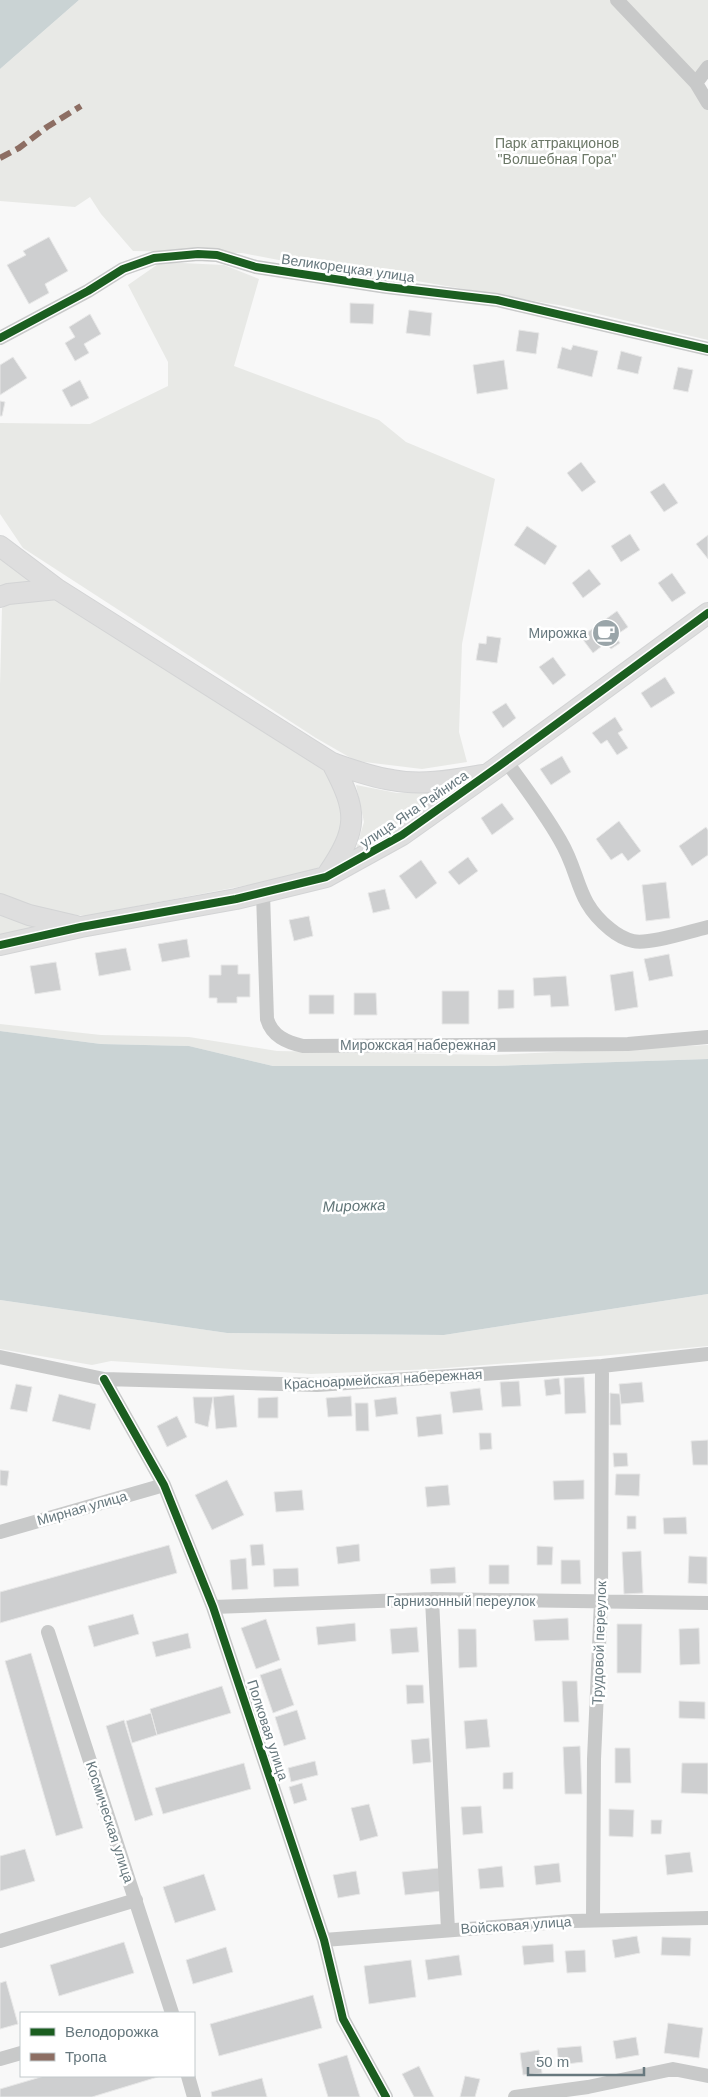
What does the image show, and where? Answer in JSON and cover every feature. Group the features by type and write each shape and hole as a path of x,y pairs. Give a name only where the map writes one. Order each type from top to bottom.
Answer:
{"street":[{"path":"618,0 696,83 708,103"},
{"path":"696,83 708,67"},
{"name":"Великорецкая улица","path":"0,338 88,291 123,269 154,258 198,254 217,255 241,264 387,287 498,300 708,349"},
{"path":"0,546 57,589 332,763 360,773 413,782 445,781 488,774"},
{"path":"0,597 8,594 57,589"},
{"name":"улица Яна Райниса","path":"0,945 81,927 264,893 326,877 402,835 708,613"},
{"path":"506,761 559,837 574,868 585,901 597,918 624,938 634,942 708,927"},
{"path":"326,877 340,856 350,835 351,809 346,790 332,763"},
{"name":"Мирожская набережная","path":"264,893 267,1019 270,1029 289,1042 303,1046 628,1044 708,1037"},
{"name":"улица Яна Райниса","path":"0,904 29,915 81,927"},
{"name":"Красноармейская набережная","path":"0,1357 104,1379 317,1385 602,1366 708,1354"},
{"name":"Трудовой переулок","path":"593,1920 594,1759 601,1601 602,1366"},
{"name":"Полковая улица","path":"104,1379 164,1485 214,1607 324,1940 344,2019 386,2097"},
{"name":"Мирная улица","path":"0,1532 164,1485"},
{"path":"432,1599 448,1930"},
{"name":"Гарнизонный переулок","path":"214,1607 432,1599 708,1603"},
{"name":"Космическая улица","path":"48,1632 136,1900 167,2012"},
{"path":"0,1941 136,1900"},
{"name":"Войсковая улица","path":"324,1940 593,1920 708,1918"},
{"path":"0,2059 20,2053"},
{"path":"515,2097 588,2087 673,2069 708,2076"},
{"path":"188,2077 194,2097"}],"green space":[{"name":"Парк аттракционов \"Волшебная Гора\"","path":"79,0 708,0 708,63 692,85 708,110 708,340 564,306 387,276 315,267 242,253 133,251 101,214 90,197 75,207 0,201 0,69"},
{"path":"161,262 224,265 259,279 234,366 379,420 406,442 495,479 462,644 459,732 467,762 422,769 356,761 316,738 23,548 0,514 0,423 90,424 168,386 168,362 128,285"},
{"path":"0,557 33,582 18,583 0,588"},
{"path":"21,598 57,598 321,767 338,788 344,827 331,857 318,868 296,876 85,916 44,911 10,900 0,894 2,608"},
{"path":"356,785 397,793 452,792 354,856 364,822"},
{"path":"0,915 33,927 34,930 0,937"},
{"path":"0,1024 101,1035 189,1037 277,1051 493,1055 708,1045 708,1059 495,1066 273,1066 189,1046 101,1044 0,1031"},
{"path":"708,1294 708,1346 433,1369 311,1374 111,1361 92,1365 0,1349 0,1300 227,1333 444,1335"}],"water":[{"path":"0,0 79,0 0,69"},
{"path":"0,1031 101,1044 189,1046 273,1066 495,1066 708,1059 708,1294 444,1335 227,1333 0,1300"}],"building":[{"path":"49,237 68,271 45,284 49,293 29,304 7,265 26,255 23,251"},
{"path":"350,303 374,304 373,324 350,323"},
{"path":"409,310 432,313 430,336 406,333"},
{"path":"90,314 101,334 84,344 89,353 75,361 65,343 75,337 69,327"},
{"path":"519,330 539,333 536,354 516,351"},
{"path":"573,345 598,351 592,377 557,368 562,347 571,350"},
{"path":"621,351 642,357 638,374 617,369"},
{"path":"13,357 27,378 0,395 0,365"},
{"path":"504,360 508,389 477,394 473,365"},
{"path":"678,367 693,370 688,392 673,389"},
{"path":"80,380 89,398 71,407 62,390"},
{"path":"0,401 5,402 2,416 0,416"},
{"path":"581,462 596,482 582,492 567,473"},
{"path":"664,483 678,503 664,512 650,492"},
{"path":"527,526 557,546 545,565 514,545"},
{"path":"630,534 640,550 621,562 611,546"},
{"path":"708,535 708,559 696,544"},
{"path":"589,569 601,584 583,598 572,583"},
{"path":"672,573 686,593 672,602 658,583"},
{"path":"617,611 628,627 615,636 620,643 611,649 606,643 593,653 581,637"},
{"path":"487,636 501,638 497,663 476,660 479,643 486,644"},
{"path":"553,657 566,675 553,685 539,667"},
{"path":"665,677 675,693 651,708 641,693"},
{"path":"506,703 516,718 503,728 492,712"},
{"path":"615,717 623,730 618,733 628,748 617,755 607,740 601,744 592,733"},
{"path":"562,756 571,772 551,785 540,769"},
{"path":"502,803 514,819 492,835 481,818"},
{"path":"619,821 641,851 628,861 622,853 611,860 596,839"},
{"path":"706,827 708,830 708,855 692,866 679,846"},
{"path":"468,857 478,871 459,885 448,872"},
{"path":"421,860 437,883 416,899 399,876"},
{"path":"666,882 670,918 646,921 642,885"},
{"path":"385,889 390,909 373,913 368,893"},
{"path":"309,916 313,936 294,941 289,920"},
{"path":"187,939 190,957 162,962 158,944"},
{"path":"126,948 131,970 99,976 95,953"},
{"path":"669,954 673,976 649,981 644,959"},
{"path":"56,962 61,990 35,994 30,966"},
{"path":"221,965 238,965 238,974 250,974 250,997 237,997 237,1003 217,1003 217,998 209,998 209,975 221,975"},
{"path":"633,971 638,1007 615,1011 610,975"},
{"path":"566,976 569,1006 551,1007 550,995 534,996 533,978"},
{"path":"498,990 514,990 514,1008 498,1009"},
{"path":"442,991 469,991 469,1024 442,1024"},
{"path":"354,993 376,993 377,1015 354,1015"},
{"path":"309,995 334,995 334,1014 309,1014"},
{"path":"584,1377 586,1413 565,1414 564,1378"},
{"path":"559,1378 561,1394 546,1396 544,1380"},
{"path":"519,1381 521,1406 502,1407 500,1382"},
{"path":"642,1382 644,1402 621,1404 619,1384"},
{"path":"16,1384 32,1387 27,1412 10,1409"},
{"path":"480,1388 483,1410 453,1413 450,1392"},
{"path":"610,1393 620,1394 621,1425 610,1425"},
{"path":"59,1394 96,1404 90,1430 52,1421"},
{"path":"234,1395 237,1427 216,1429 213,1397"},
{"path":"351,1396 352,1416 328,1417 326,1398"},
{"path":"193,1397 213,1397 208,1427 195,1423"},
{"path":"278,1397 278,1418 258,1418 258,1398"},
{"path":"396,1397 398,1414 376,1417 374,1400"},
{"path":"355,1403 368,1403 369,1431 356,1431"},
{"path":"441,1414 443,1434 418,1437 416,1417"},
{"path":"177,1416 187,1437 167,1447 157,1426"},
{"path":"479,1433 491,1433 492,1449 480,1450"},
{"path":"708,1440 708,1465 693,1465 691,1441"},
{"path":"613,1453 627,1453 628,1466 614,1467"},
{"path":"0,1470 9,1471 7,1486 0,1485"},
{"path":"616,1474 640,1474 639,1496 615,1495"},
{"path":"227,1480 244,1515 212,1530 195,1495"},
{"path":"584,1480 584,1499 554,1500 553,1481"},
{"path":"448,1485 450,1505 427,1507 425,1487"},
{"path":"302,1490 304,1510 276,1512 274,1492"},
{"path":"627,1516 636,1516 636,1529 627,1529"},
{"path":"686,1517 687,1534 664,1534 663,1518"},
{"path":"263,1544 265,1565 252,1566 250,1545"},
{"path":"359,1544 360,1561 338,1564 336,1547"},
{"path":"169,1545 177,1573 0,1623 0,1592"},
{"path":"537,1546 553,1547 552,1565 537,1565"},
{"path":"641,1551 643,1593 624,1594 622,1552"},
{"path":"689,1556 707,1557 707,1584 688,1583"},
{"path":"246,1558 248,1589 232,1590 230,1560"},
{"path":"561,1560 580,1560 581,1584 561,1584"},
{"path":"489,1565 509,1565 509,1584 489,1584"},
{"path":"455,1567 456,1583 431,1584 430,1569"},
{"path":"298,1568 299,1586 274,1587 273,1569"},
{"path":"133,1614 139,1634 94,1647 88,1626"},
{"path":"568,1618 569,1640 535,1641 533,1620"},
{"path":"266,1619 280,1660 256,1669 241,1628"},
{"path":"355,1623 356,1641 318,1645 316,1627"},
{"path":"617,1624 642,1624 641,1673 617,1673"},
{"path":"417,1627 419,1652 392,1654 390,1629"},
{"path":"699,1628 700,1664 680,1665 679,1629"},
{"path":"458,1629 476,1629 477,1667 459,1668"},
{"path":"188,1633 191,1648 156,1657 152,1642"},
{"path":"31,1653 83,1828 56,1836 5,1661"},
{"path":"281,1668 294,1705 273,1713 260,1675"},
{"path":"562,1681 577,1681 579,1722 564,1722"},
{"path":"406,1685 423,1685 424,1703 407,1704"},
{"path":"222,1686 231,1713 157,1735 150,1709"},
{"path":"679,1701 705,1702 705,1719 679,1718"},
{"path":"297,1710 306,1739 284,1746 275,1717"},
{"path":"151,1713 157,1735 132,1743 126,1721"},
{"path":"487,1719 490,1747 466,1749 464,1721"},
{"path":"124,1720 153,1815 135,1821 106,1726"},
{"path":"429,1738 431,1762 413,1764 411,1740"},
{"path":"580,1746 582,1794 565,1794 563,1747"},
{"path":"615,1748 630,1748 631,1783 615,1783"},
{"path":"315,1761 318,1775 291,1782 288,1768"},
{"path":"244,1763 251,1789 163,1814 155,1788"},
{"path":"682,1763 708,1763 708,1794 681,1793"},
{"path":"513,1772 513,1789 503,1789 503,1773"},
{"path":"302,1783 307,1800 294,1804 289,1787"},
{"path":"369,1804 378,1836 360,1841 351,1808"},
{"path":"481,1806 483,1833 463,1835 461,1807"},
{"path":"609,1809 634,1810 633,1837 609,1836"},
{"path":"651,1820 662,1820 661,1834 651,1834"},
{"path":"25,1849 35,1881 0,1891 0,1856"},
{"path":"690,1852 693,1872 667,1875 665,1855"},
{"path":"559,1863 561,1882 536,1885 534,1866"},
{"path":"502,1866 504,1887 480,1889 478,1869"},
{"path":"439,1868 442,1891 405,1895 402,1872"},
{"path":"356,1871 360,1894 338,1898 333,1875"},
{"path":"204,1874 216,1910 175,1923 163,1887"},
{"path":"637,1936 640,1953 615,1958 612,1940"},
{"path":"662,1937 691,1938 690,1956 661,1955"},
{"path":"124,1942 134,1973 59,1996 50,1965"},
{"path":"553,1944 554,1962 524,1965 522,1946"},
{"path":"226,1947 233,1972 193,1984 186,1960"},
{"path":"585,1950 586,1972 567,1973 565,1951"},
{"path":"459,1955 462,1975 428,1980 425,1960"},
{"path":"411,1960 416,1997 369,2004 364,1966"},
{"path":"6,1981 18,2024 0,2029 0,1983"},
{"path":"313,1995 322,2028 219,2056 210,2024"},
{"path":"668,2023 703,2028 699,2058 664,2053"},
{"path":"636,2037 639,2055 616,2059 613,2041"},
{"path":"581,2046 583,2062 559,2065 557,2048"},
{"path":"539,2050 542,2073 523,2075 520,2053"},
{"path":"347,2055 360,2097 328,2097 318,2064"},
{"path":"419,2066 434,2097 414,2097 402,2074"},
{"path":"465,2076 480,2079 475,2097 460,2097"},
{"path":"41,2077 158,2077 92,2097 0,2097 0,2089"},
{"path":"262,2078 267,2097 212,2097 211,2092"}],"marked path":[{"path":"0,158 19,148 47,127 81,106"}],"cycle path":[{"path":"0,338 88,291 123,269 154,258 198,254 217,255 256,267 387,287 497,300 708,349"},
{"path":"0,945 81,927 236,899 326,877 402,835 708,613"},
{"path":"104,1379 164,1485 213,1607 324,1940 343,2019 386,2097"}],"place":[{"name":"Мирожка","path":"606,633"}]}
